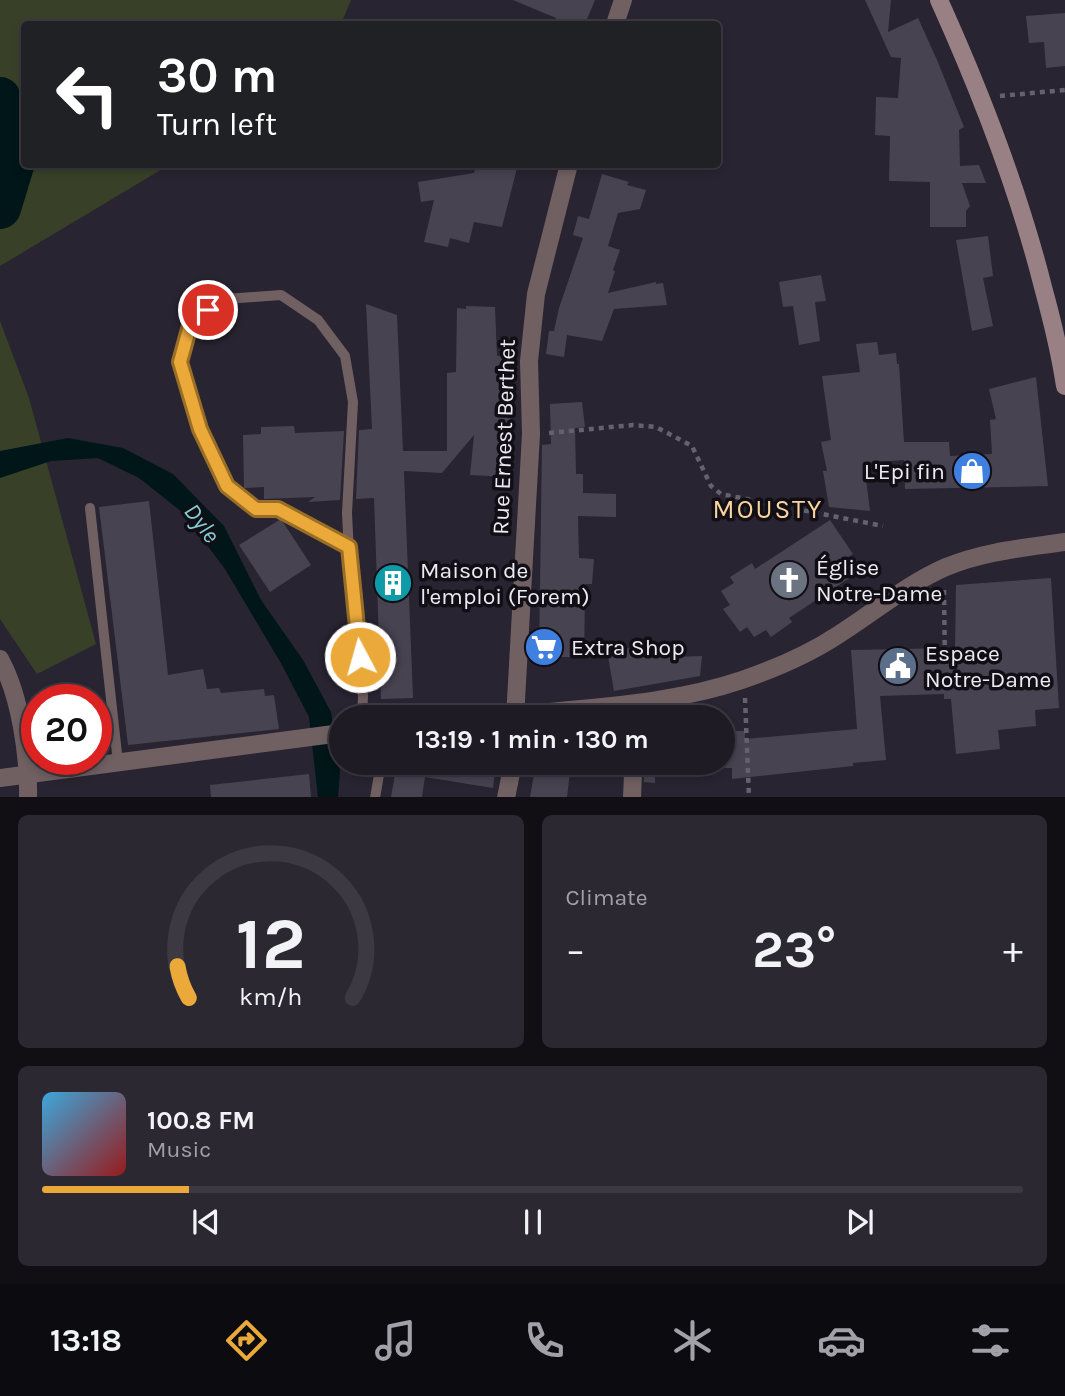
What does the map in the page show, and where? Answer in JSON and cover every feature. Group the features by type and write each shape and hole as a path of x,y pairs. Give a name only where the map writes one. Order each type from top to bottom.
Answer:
{"main road":[{"path":"939,0 982,97 1028,230 1061,355 1065,386"}],"street":[{"path":"616,21 623,0"},
{"name":"Rue Ernest Berthet","path":"516,705 531,434 529,361 536,294 568,168"},
{"path":"653,705 742,680 806,652 836,637 944,568 985,553 1065,542"},
{"path":"0,659 9,675 26,750 28,797"},
{"path":"0,778 329,734"},
{"path":"506,797 511,775"},
{"path":"632,797 633,775"}],"lane":[{"path":"349,547 278,509 256,509 227,486 200,429 180,362 191,322 226,299 281,295 318,320 345,356 353,402 347,513 363,705"},
{"path":"90,508 118,763"},
{"path":"375,797 379,775"}],"path":[{"path":"982,97 1065,90"},
{"path":"531,434 634,425 656,426 692,446 711,486 721,494 883,526"},
{"path":"944,568 945,669"},
{"path":"742,680 747,714 749,797"}],"green space":[{"path":"0,0 351,0 342,21 21,21 21,168 164,168 0,266"},
{"path":"0,321 29,398 96,644 37,674 0,619"}],"water":[{"path":"68,438 123,448 173,474 224,526 261,600 303,660 329,708 329,775 340,775 338,797 318,797 309,717 282,665 225,569 182,512 139,478 98,458 51,461 0,478 0,451"}],"building":[{"path":"513,0 595,0 586,21 555,21 556,18"},
{"path":"865,0 891,0 888,32 918,18 937,60 964,127 959,130 960,166 979,165 986,183 962,183 970,206 966,211 966,227 930,227 930,182 889,181 890,136 875,135 876,97 898,98 901,58 891,57"},
{"path":"1065,13 1065,66 1046,68 1044,42 1029,43 1026,16"},
{"path":"476,168 517,168 502,227 474,222 469,243 450,238 448,247 424,242 434,200 421,202 418,182 474,173"},
{"path":"602,174 646,190 640,209 618,213 608,246 620,250 608,293 656,282 663,283 667,305 614,309 602,341 567,335 564,357 546,354 549,331 554,331 583,238 573,235 578,216 589,219"},
{"path":"988,236 993,276 983,278 993,326 972,331 956,240"},
{"path":"821,275 826,301 815,302 820,341 799,345 793,306 783,307 779,282"},
{"path":"366,304 397,315 403,451 447,451 447,373 456,372 457,308 495,307 497,356 504,356 503,391 512,391 507,477 470,475 474,435 442,473 404,471 413,698 381,699 374,498 356,499 359,430 372,429"},
{"path":"877,342 879,355 896,353 899,364 904,442 949,442 950,456 992,454 990,420 996,419 989,389 1036,377 1048,486 905,489 904,460 864,463 870,511 829,507 823,471 827,471 821,442 831,440 822,376 860,372 856,344"},
{"path":"582,402 585,427 575,428 576,474 583,474 583,493 616,494 616,517 578,516 579,558 594,559 592,584 586,584 584,657 539,657 542,445 551,444 550,404"},
{"path":"294,426 295,433 344,431 340,500 308,502 315,497 264,499 264,487 244,488 243,435 261,434 261,427"},
{"path":"149,501 168,675 203,669 207,689 219,688 221,693 264,689 265,696 274,695 279,729 128,745 99,507"},
{"path":"281,519 311,565 270,592 239,545"},
{"name":"Église Notre-Dame","path":"830,520 853,554 844,560 854,575 789,618 792,622 771,637 766,630 754,637 747,627 740,632 723,609 730,605 721,591 734,583 730,577 752,563 755,569"},
{"path":"1051,578 1059,708 1035,710 1036,726 998,730 1000,749 956,754 951,699 944,699 944,694 880,696 886,760 732,779 732,775 735,775 735,731 745,731 745,739 857,729 851,650 955,648 956,585"},
{"path":"646,646 647,649 671,646 672,657 702,656 700,676 614,691 607,651"},
{"path":"309,774 311,797 211,797 210,785"},
{"path":"395,775 495,775 493,788 425,777 422,797 391,797"},
{"path":"534,775 570,775 567,797 530,797"},
{"path":"644,775 655,775 655,783 644,782"}],"waterway":[{"name":"Dyle","path":"0,98 18,149 0,208"}],"place":[{"name":"L'Epi fin","path":"972,471"},
{"name":"Église Notre-Dame","path":"789,580"},
{"name":"Maison de l'emploi (Forem)","path":"393,583"},
{"name":"Extra Shop","path":"544,647"},
{"name":"Espace Notre-Dame","path":"898,666"}],"district":[{"name":"MOUSTY","path":"768,509"}],"route":[{"path":"208,310 191,322 180,362 200,429 227,486 256,509 278,509 349,547 360,657"}]}
